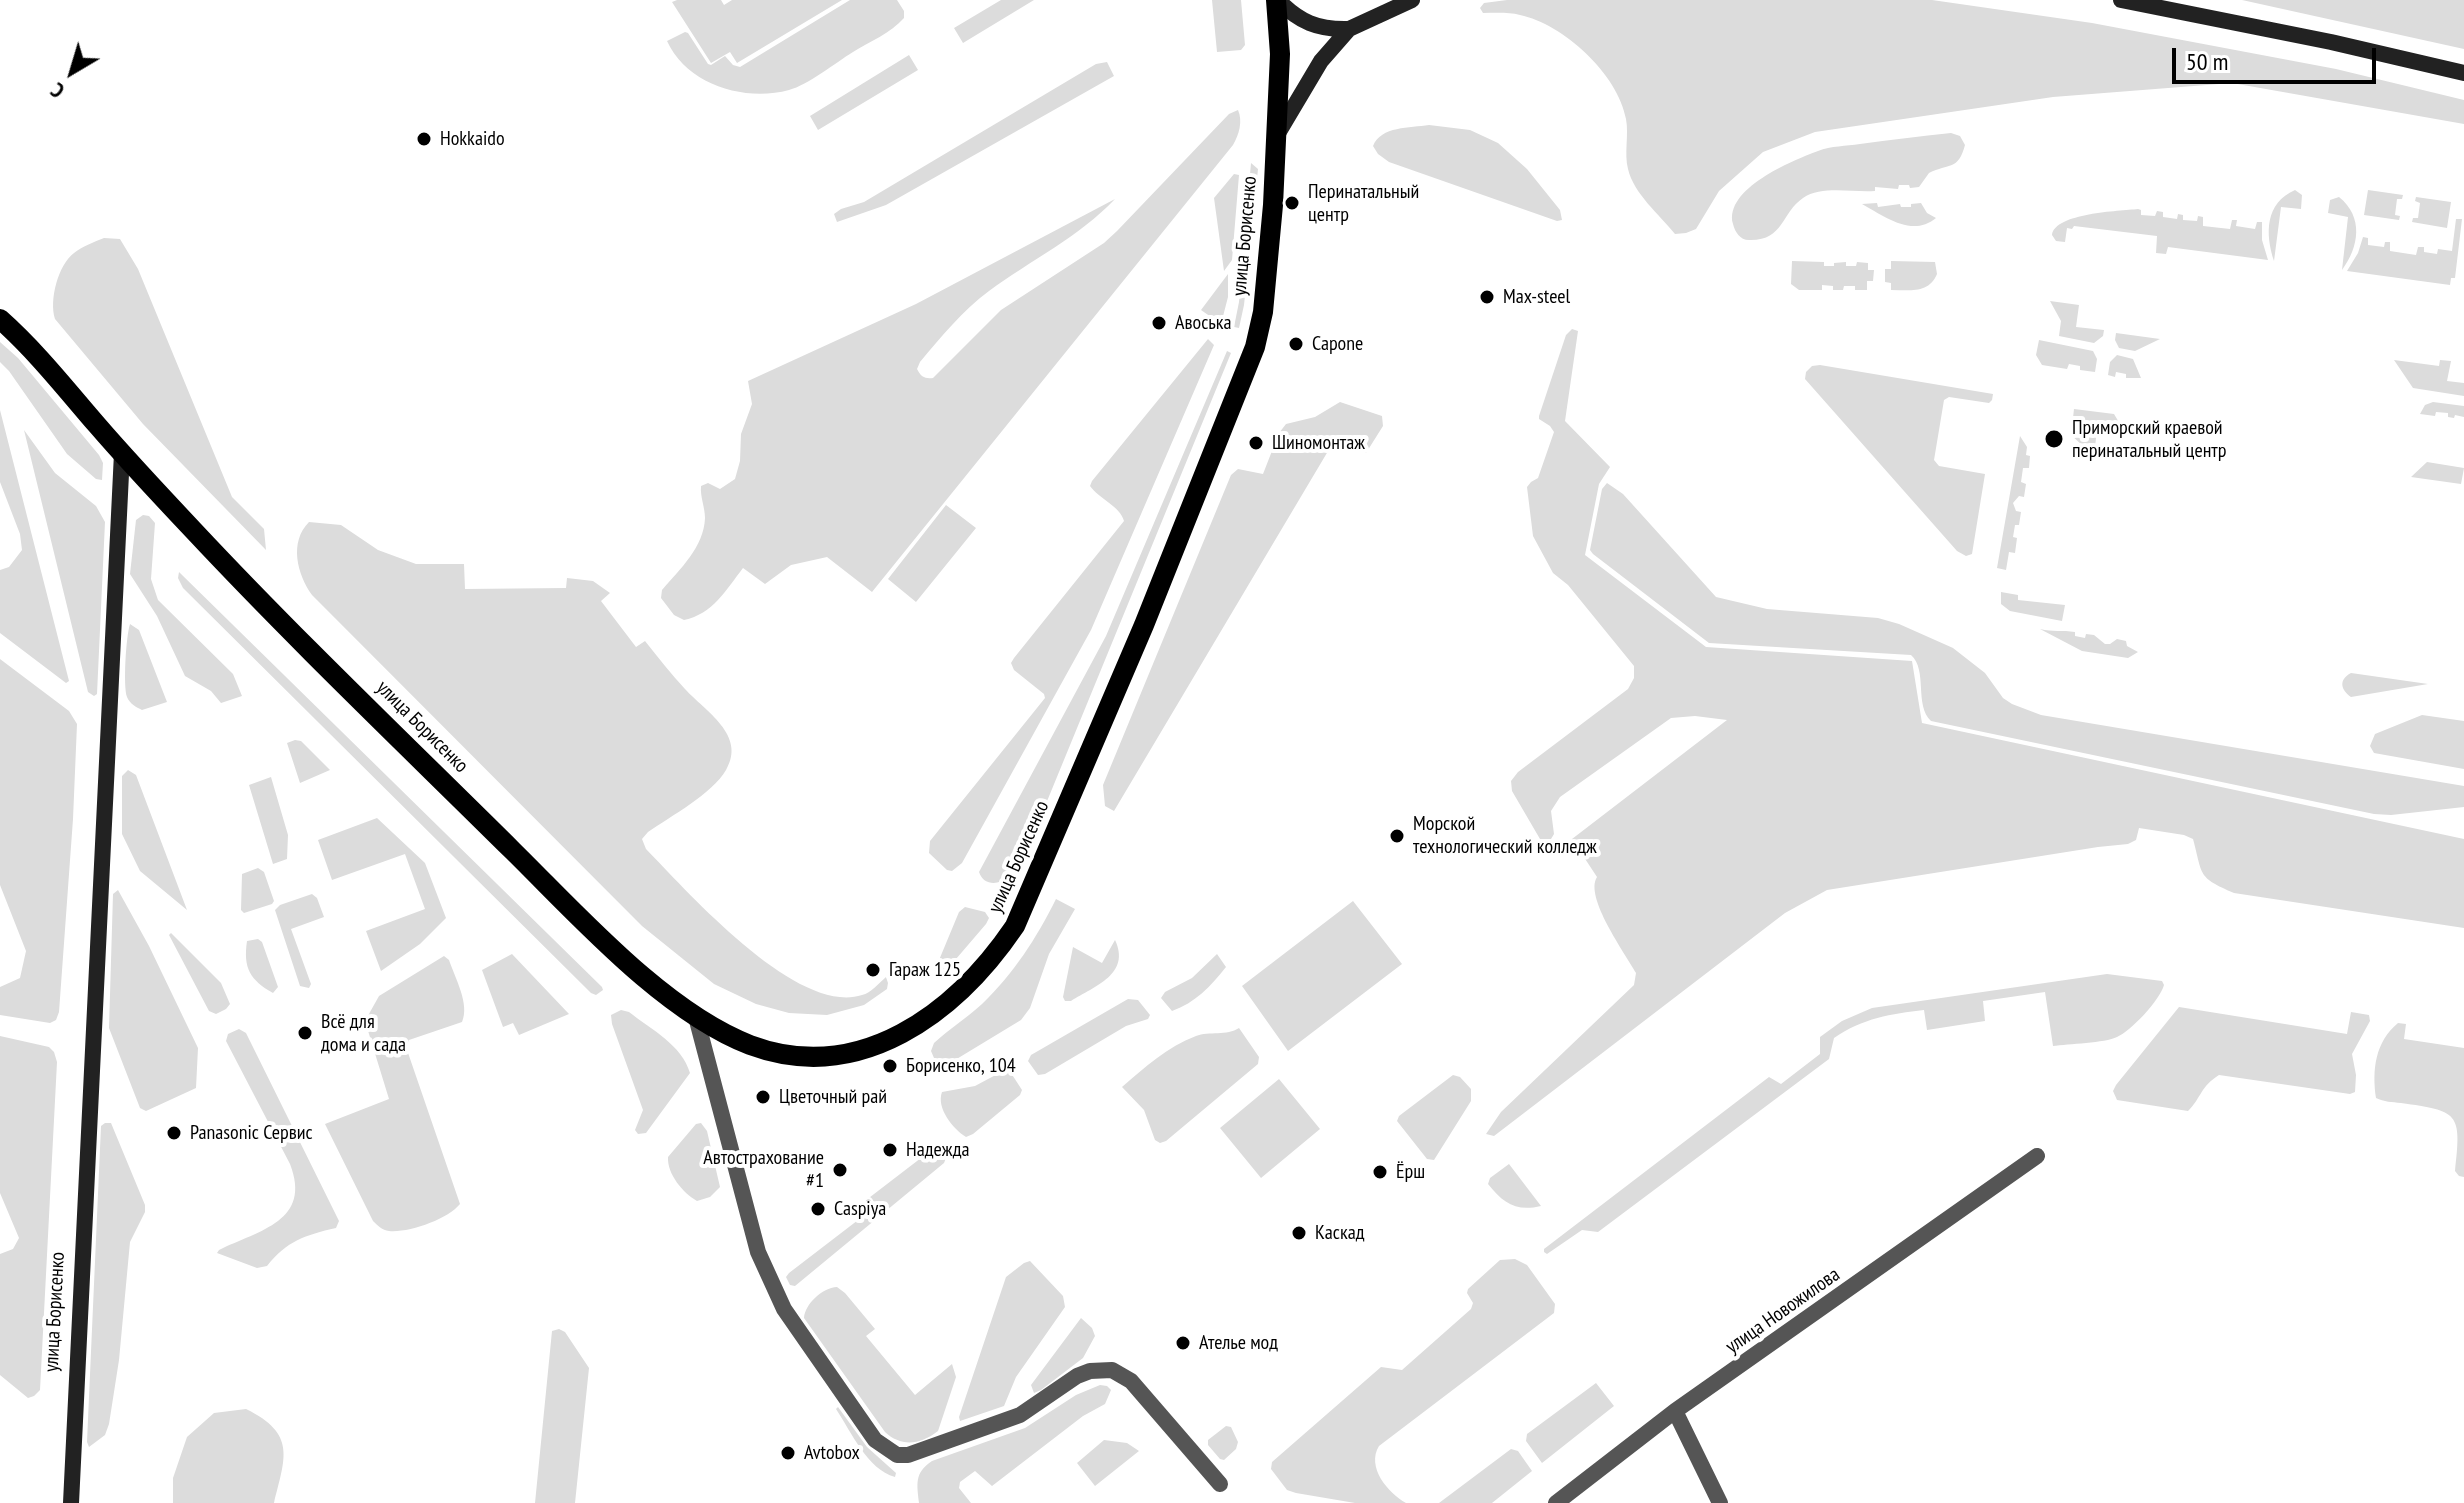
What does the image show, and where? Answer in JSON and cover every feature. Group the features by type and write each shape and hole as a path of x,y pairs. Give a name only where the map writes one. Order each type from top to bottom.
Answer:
{"main road":[{"path":"1277,0 1293,16 1313,26 1349,29"},
{"name":"улица Борисенко","path":"0,319 27,343 122,453 223,562 606,943 696,1017 750,1045 786,1054 829,1056 881,1045 927,1017 965,987 987,964 1015,926 1144,625 1255,347 1263,312 1273,205 1280,54 1277,0"},
{"path":"1276,136 1321,61 1349,29 1412,0"},
{"path":"2121,0 2331,42 2464,73"},
{"name":"улица Борисенко","path":"71,1503 122,453"}],"street":[{"path":"696,1017 758,1252 767,1275 784,1309 875,1440 897,1455 908,1455 1020,1415 1077,1376 1090,1371 1112,1370 1131,1381 1220,1484"},
{"name":"улица Новожилова","path":"1556,1503 1675,1411 2037,1156"},
{"path":"1675,1411 1720,1503"}],"shaded area":[{"path":"721,0 724,5 732,0 842,0 737,63 730,52 711,63 672,2"},
{"path":"850,0 897,0 904,11 904,18 886,33 813,79 789,90 754,94 719,86 688,69 667,41 688,33 708,64 725,56 733,65 740,67"},
{"path":"1001,0 1034,0 963,43 954,28"},
{"path":"1212,0 1241,0 1245,45 1241,50 1217,52"},
{"path":"1507,0 1932,0 2092,23 2336,69 2464,100 2464,124 2232,83 2053,97 1815,132 1763,152 1719,191 1696,229 1675,234 1641,195 1631,178 1627,163 1626,119 1612,85 1586,54 1554,29 1520,15 1483,13 1480,8 1484,3"},
{"path":"2242,0 2464,0 2464,49"},
{"path":"909,55 918,70 818,130 810,116"},
{"path":"1107,62 1114,76 886,205 837,222 834,214 841,209 864,202 1096,64"},
{"path":"1238,110 1240,128 1233,145 872,592 827,557 791,565 765,584 743,568 711,607 684,620 674,615 661,598 662,590 690,557 704,529 701,486 708,483 720,489 735,479 740,461 741,434 752,404 748,381 916,304 1115,199 1086,225 989,291 961,315 920,362 917,369 920,374 933,378 1001,310 1104,243 1229,114"},
{"path":"1429,125 1470,130 1498,143 1527,169 1560,210 1562,220 1557,221 1389,162 1373,146 1389,131"},
{"path":"1951,133 1960,136 1965,145 1959,159 1952,165 1929,173 1919,187 1899,185 1898,189 1875,187 1875,191 1819,192 1796,204 1769,236 1746,240 1735,230 1733,211 1739,199 1762,178 1792,162 1833,147"},
{"path":"1251,163 1258,169 1239,328 1234,327"},
{"path":"1234,174 1239,175 1232,260 1224,271 1214,198"},
{"path":"2295,190 2302,195 2301,209 2281,207 2274,261 2269,240 2270,220 2278,203"},
{"path":"2368,190 2403,195 2402,199 2397,199 2395,215 2400,216 2399,220 2364,215"},
{"path":"2339,197 2352,214 2356,232 2352,252 2342,270 2348,217 2328,213 2330,200"},
{"path":"2416,197 2451,202 2447,228 2412,222 2413,218 2418,218 2420,203 2415,201"},
{"path":"1877,203 1878,207 1900,204 1901,207 1911,207 1911,204 1921,203 1927,213 1936,218 1927,224 1908,226 1862,204"},
{"path":"2138,209 2141,215 2155,216 2157,211 2163,212 2163,217 2177,219 2178,214 2183,215 2183,220 2197,221 2198,216 2203,217 2203,226 2230,229 2232,220 2237,220 2236,226 2255,229 2257,222 2262,222 2262,240 2268,260 2168,247 2166,254 2156,253 2157,236 2074,226 2067,228 2065,242 2056,241 2052,235 2064,222 2076,218"},
{"path":"2456,219 2462,219 2455,278 2451,278 2450,285 2347,271 2363,237 2368,238 2368,245 2384,247 2385,242 2390,242 2390,251 2416,255 2418,247 2424,247 2424,252 2437,254 2438,249 2452,251"},
{"path":"104,238 120,239 138,269 232,497 264,529 266,550 143,424 55,319 54,293 63,266 77,251"},
{"path":"1792,261 1824,262 1824,266 1846,262 1846,266 1856,266 1857,262 1868,263 1868,270 1874,270 1873,281 1867,281 1867,290 1844,286 1843,290 1833,290 1833,286 1822,285 1822,290 1799,290 1791,284"},
{"path":"1891,261 1935,262 1937,274 1924,288 1891,290 1891,283 1885,282 1885,269 1891,269"},
{"path":"1228,274 1228,297 1221,324 1201,310"},
{"path":"2050,301 2079,305 2076,327 2104,330 2103,336 2094,343 2059,336 2061,321"},
{"path":"1572,329 1578,331 1565,421 1610,467 1599,484 1585,555 1706,647 1912,661 1922,723 2464,839 2464,928 2234,893 2213,883 2203,874 2193,839 2139,828 2136,840 2128,844 1827,890 1785,913 1494,1136 1486,1134 1501,1112 1634,985 1636,973 1596,898 1594,886 1597,877 1572,839 1727,720 1695,716 1671,718 1560,797 1551,811 1554,834 1551,839 1540,839 1512,791 1511,781 1518,772 1628,689 1634,678 1634,666 1568,585 1553,573 1533,536 1527,487 1538,478 1554,432 1539,416 1566,335"},
{"path":"2116,333 2160,339 2135,351 2119,348"},
{"path":"1208,339 1214,345 1091,630 962,863 952,871 947,870 929,853 930,841 1045,698 1014,670 1011,663 1124,521 1118,511 1090,486 1092,481"},
{"path":"2039,340 2093,351 2097,359 2095,372 2080,370 2080,366 2069,364 2067,369 2042,365 2036,355"},
{"path":"0,342 18,358 99,455 103,463 102,480 96,479 67,454 0,362"},
{"path":"1227,351 1231,353 1020,867 1005,880 987,882 979,872 1106,636"},
{"path":"2117,355 2133,359 2141,378 2126,378 2126,374 2116,372 2115,377 2108,375 2110,362"},
{"path":"2394,360 2439,366 2440,360 2451,361 2447,381 2464,383 2464,396 2413,388"},
{"path":"1812,366 1993,394 1989,403 1949,397 1944,400 1934,460 1939,466 1985,474 1972,554 1966,556 1957,551 1805,379 1806,372"},
{"path":"1340,402 1382,416 1383,426 1366,453 1337,436 1114,811 1105,806 1103,785 1231,475 1238,469 1263,474 1279,433 1286,424 1315,417"},
{"path":"2433,402 2464,406 2464,417 2448,417 2448,413 2436,412 2435,416 2420,414 2425,405"},
{"path":"2074,409 2114,414 2120,424 2128,425 2127,433 2097,429 2094,456 2071,435"},
{"path":"0,410 69,681 66,683 0,633 0,570 9,567 22,550 20,534 0,482"},
{"path":"24,430 55,473 96,506 105,522 97,694 94,696 88,692"},
{"path":"2020,436 2027,447 2026,455 2030,456 2029,468 2023,468 2021,482 2026,484 2024,497 2019,496 2013,503 2016,511 2021,512 2013,537 2017,538 2015,553 2009,552 2006,570 1997,568"},
{"path":"2427,462 2464,468 2461,484 2411,477"},
{"path":"1607,483 1623,494 1716,597 1767,609 1878,618 1899,624 1953,648 1985,673 2003,698 2041,715 2464,786 2464,807 2374,814 1931,721 1923,706 1919,669 1911,655 1709,643 1590,550 1602,489"},
{"path":"946,505 976,528 916,602 888,579"},
{"path":"143,515 149,516 155,523 151,579 158,600 233,674 242,696 221,703 211,691 185,676 157,616 130,574 136,520"},
{"path":"309,522 341,525 378,550 416,564 464,564 465,589 566,588 567,578 593,581 610,593 601,601 636,647 645,641 721,725 731,746 731,757 720,779 701,796 648,832 642,839 646,849 716,920 776,969 807,987 836,997 865,994 886,977 887,989 864,1005 827,1015 789,1013 756,1004 714,984 642,926 312,595 302,578 297,558 299,539"},
{"path":"179,572 603,990 596,995 591,993 183,588 178,578"},
{"path":"2001,592 2018,595 2018,600 2065,605 2062,621 2010,611 2001,604"},
{"path":"130,624 139,630 167,702 142,710 130,702 126,691"},
{"path":"2040,629 2075,632 2075,636 2085,638 2086,634 2094,635 2105,644 2117,639 2126,641 2127,646 2138,652 2128,658 2082,651"},
{"path":"0,659 69,711 77,724 59,1012 56,1020 50,1023 0,1015 0,987 20,978 26,951 0,885"},
{"path":"2351,673 2428,684 2351,697 2342,685"},
{"path":"2422,715 2464,721 2464,769 2374,753 2370,746 2375,734"},
{"path":"301,741 330,770 300,783 287,743"},
{"path":"128,770 136,775 187,910 140,871 122,834 122,776"},
{"path":"271,777 288,835 287,859 273,864 249,785"},
{"path":"377,818 425,863 446,918 420,944 381,971 366,931 425,909 405,854 332,880 318,840"},
{"path":"258,868 264,872 274,901 244,913 241,910 242,874"},
{"path":"118,890 198,1048 196,1088 146,1111 140,1108 109,1028 113,894"},
{"path":"312,894 317,898 324,917 291,929 311,984 309,988 300,986 275,910 280,905"},
{"path":"1056,899 1075,909 1049,954 1030,1008 1021,1020 955,1060 934,1058 931,1051 934,1043 982,1004 1004,980 1032,942"},
{"path":"1353,901 1402,964 1288,1051 1242,986"},
{"path":"965,907 985,912 989,918 950,966 932,977 959,912"},
{"path":"171,933 221,983 230,1004 226,1009 216,1014 209,1011 169,935"},
{"path":"258,939 262,942 278,987 273,993 254,978 247,966 247,941"},
{"path":"1115,940 1118,962 1108,978 1071,1001 1065,1001 1063,997 1073,947 1102,963"},
{"path":"512,954 569,1014 519,1035 513,1023 503,1027 482,970"},
{"path":"1217,954 1226,967 1202,993 1172,1011 1161,998 1165,992 1192,978"},
{"path":"444,956 449,960 461,991 464,1007 462,1022 409,1040 406,1047 460,1204 447,1215 428,1224 389,1231 373,1221 325,1124 389,1099 365,1021 379,996"},
{"path":"2107,974 2162,981 2164,985 2157,999 2137,1022 2123,1034 2104,1041 2053,1046 2045,992 1983,1001 1985,1021 1927,1030 1924,1010 1889,1015 1856,1026 1834,1038 1829,1059 1598,1232 1582,1230 1547,1254 1544,1252 1769,1077 1781,1084 1820,1054 1820,1037 1842,1021 1872,1008"},
{"path":"1128,999 1138,1000 1150,1015 1148,1019 1126,1026 1045,1074 1038,1075 1028,1061 1031,1055"},
{"path":"2179,1007 2347,1034 2351,1012 2369,1015 2370,1021 2352,1054 2355,1092 2350,1094 2219,1075 2208,1084 2188,1111 2117,1100 2113,1091 2116,1085"},
{"path":"621,1010 629,1012 673,1046 690,1073 646,1133 638,1134 635,1130 643,1110 612,1024 611,1015"},
{"path":"2398,1023 2406,1024 2404,1039 2464,1048 2464,1177 2455,1171 2458,1137 2452,1118 2434,1109 2376,1098 2377,1057 2384,1039"},
{"path":"1239,1028 1259,1057 1258,1064 1166,1141 1160,1143 1155,1140 1144,1110 1122,1087 1175,1046 1201,1035"},
{"path":"239,1029 246,1033 339,1221 336,1228 297,1240 267,1266 257,1268 217,1253 278,1221 294,1199 295,1183 290,1164 226,1041 228,1034"},
{"path":"0,1036 49,1047 57,1062 40,1390 28,1398 0,1375 0,1254 13,1249 19,1238 0,1193"},
{"path":"1005,1070 1011,1073 1022,1090 1020,1095 966,1137 947,1118 941,1105 942,1092 975,1086"},
{"path":"1453,1075 1460,1077 1471,1089 1471,1101 1434,1160 1427,1159 1397,1121 1399,1116"},
{"path":"1279,1079 1320,1129 1261,1178 1220,1128"},
{"path":"111,1123 145,1205 145,1212 130,1242 119,1360 109,1424 105,1435 89,1447 101,1126"},
{"path":"701,1123 707,1131 720,1187 710,1197 697,1201 677,1182 670,1170 668,1157 696,1124"},
{"path":"938,1148 946,1158 944,1163 795,1286 790,1285 786,1277 789,1273 862,1217 861,1204"},
{"path":"1509,1164 1541,1206 1517,1207 1499,1196 1488,1184 1490,1178"},
{"path":"1515,1259 1527,1265 1555,1304 1554,1313 1379,1446 1375,1462 1377,1471 1392,1493 1406,1503 1355,1503 1287,1490 1271,1469 1272,1462 1381,1367 1402,1370 1471,1309 1473,1303 1468,1289 1500,1260"},
{"path":"1030,1261 1063,1296 1065,1307 1016,1377 1004,1406 960,1421 1006,1277"},
{"path":"837,1287 875,1329 866,1336 915,1395 952,1364 956,1377 938,1431 931,1436 904,1442 885,1432 804,1318 807,1307 815,1298"},
{"path":"1081,1318 1092,1328 1095,1336 1083,1358 1034,1393 1031,1385"},
{"path":"559,1329 565,1332 589,1368 575,1503 535,1503 552,1331"},
{"path":"1596,1383 1614,1406 1542,1463 1526,1441 1527,1434"},
{"path":"1100,1385 1111,1390 1105,1404 1083,1416 992,1486 975,1471 960,1482 959,1488 971,1503 919,1503 919,1475 932,1461 1025,1428 1076,1395"},
{"path":"838,1407 867,1447 896,1473 895,1477 885,1473 868,1458 836,1409"},
{"path":"246,1409 273,1428 283,1448 274,1503 173,1503 173,1478 187,1437 214,1413"},
{"path":"1226,1426 1231,1427 1238,1442 1236,1449 1224,1460 1208,1445 1208,1440"},
{"path":"1104,1440 1127,1443 1139,1451 1095,1486 1077,1463"},
{"path":"1511,1449 1518,1451 1532,1471 1492,1503 1439,1503"}],"place":[{"name":"Hokkaido","path":"424,139"},
{"name":"Перинатальный центр","path":"1292,203"},
{"name":"Max-steel","path":"1487,297"},
{"name":"Авоська","path":"1159,323"},
{"name":"Capone","path":"1296,344"},
{"name":"Приморский краевой перинатальный центр","path":"2054,439"},
{"name":"Шиномонтаж","path":"1256,443"},
{"name":"Морской технологический колледж","path":"1397,836"},
{"name":"Гараж 125","path":"873,970"},
{"name":"Всё для дома и сада","path":"305,1033"},
{"name":"Борисенко, 104","path":"890,1066"},
{"name":"Цветочный рай","path":"763,1097"},
{"name":"Panasonic Сервис","path":"174,1133"},
{"name":"Надежда","path":"890,1150"},
{"name":"Автострахование #1","path":"840,1170"},
{"name":"Ёрш","path":"1380,1172"},
{"name":"Caspiya","path":"818,1209"},
{"name":"Каскад","path":"1299,1233"},
{"name":"Ателье мод","path":"1183,1343"},
{"name":"Avtobox","path":"788,1453"}]}
